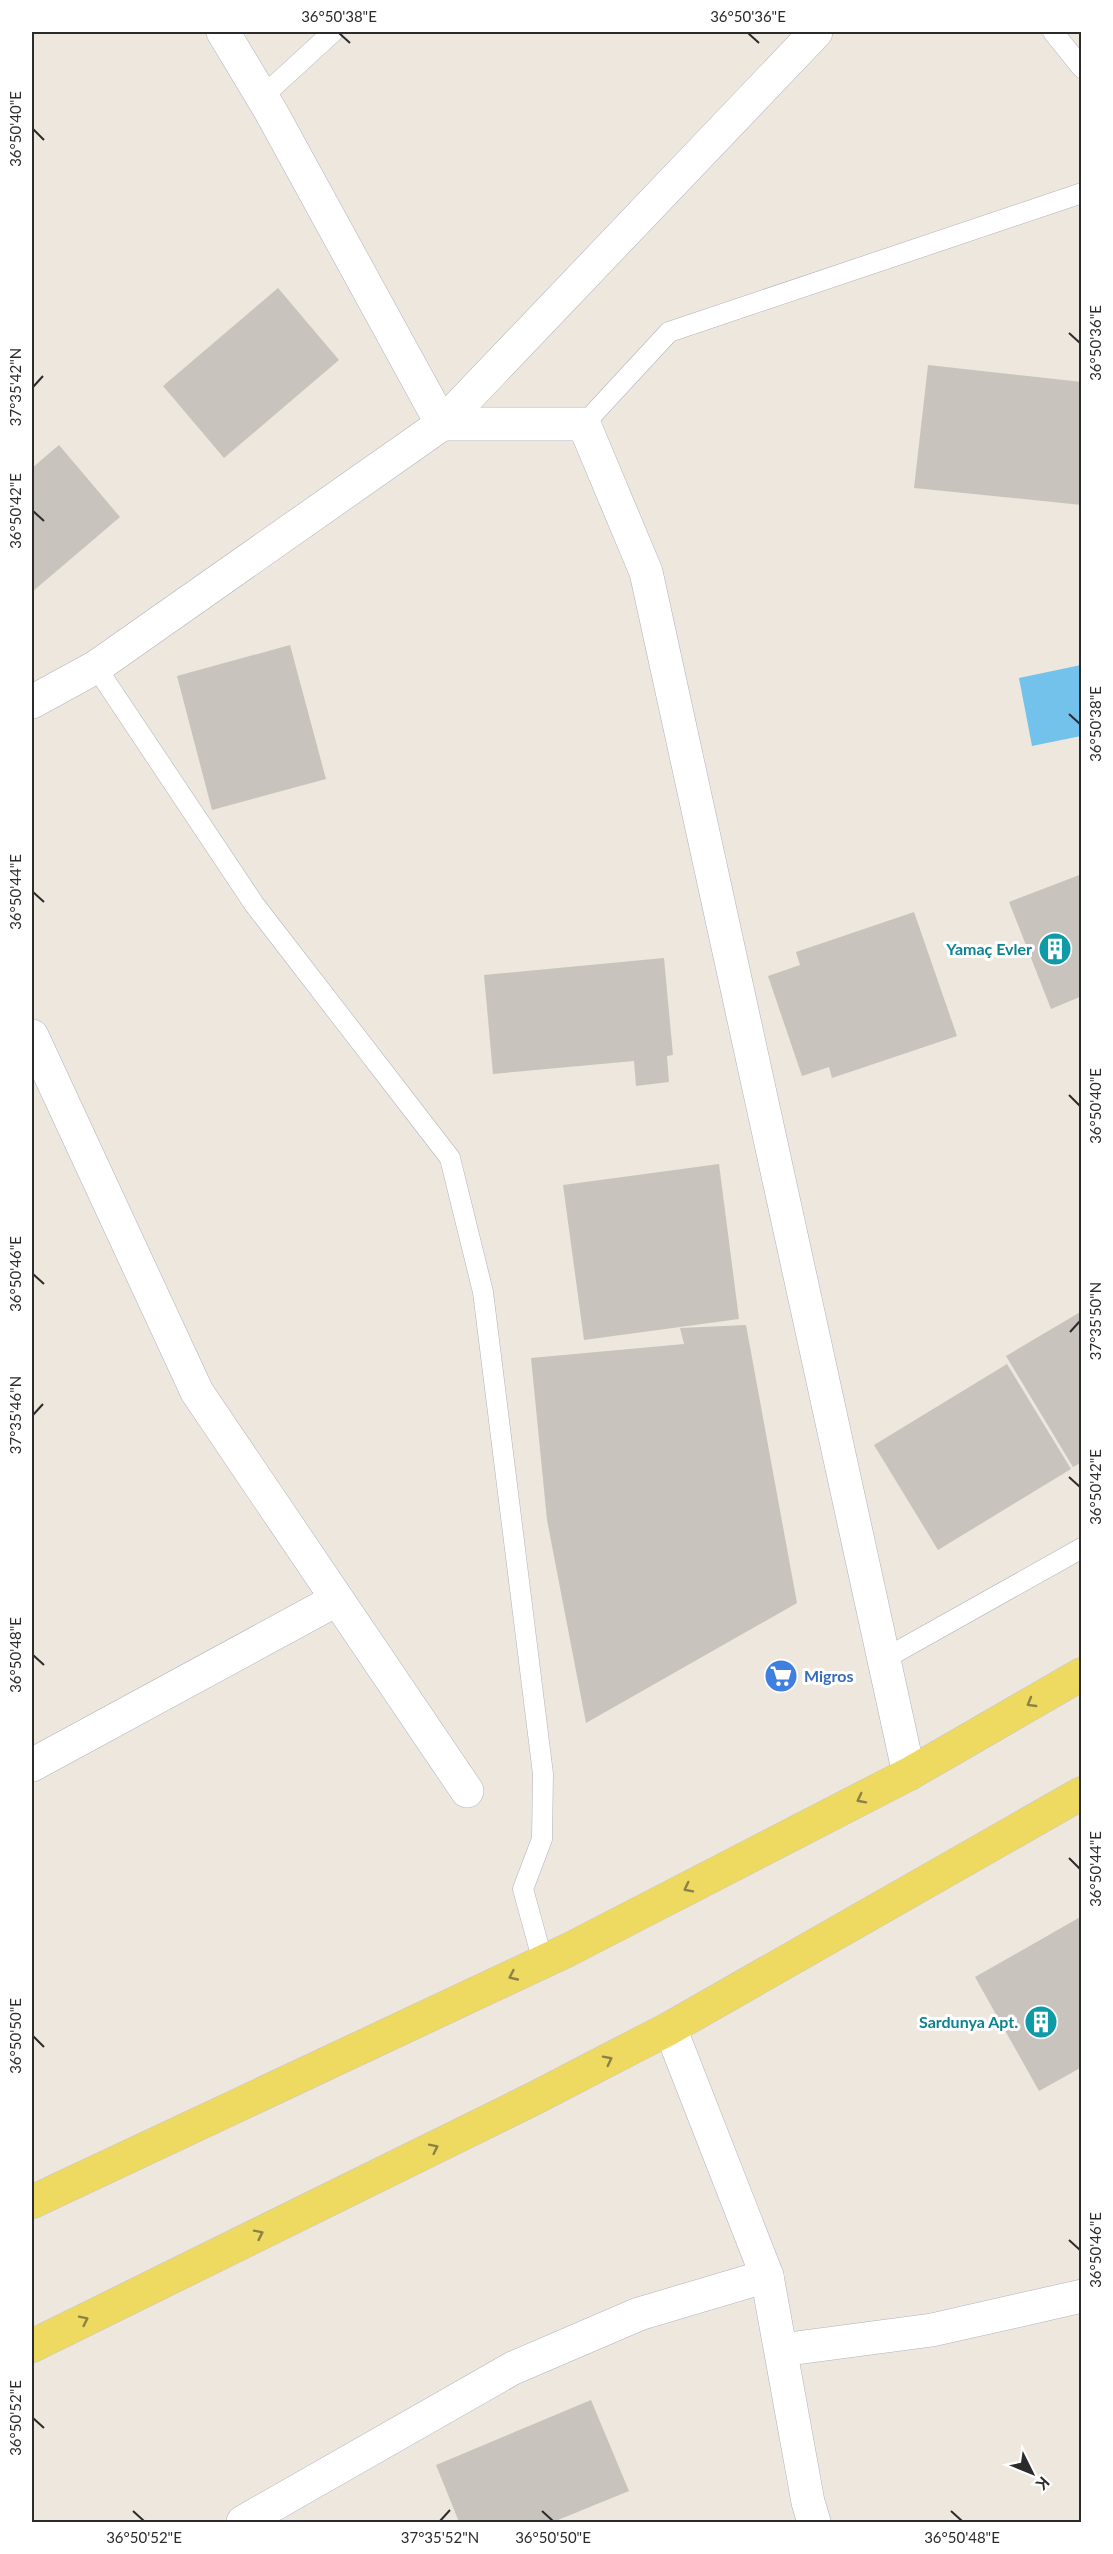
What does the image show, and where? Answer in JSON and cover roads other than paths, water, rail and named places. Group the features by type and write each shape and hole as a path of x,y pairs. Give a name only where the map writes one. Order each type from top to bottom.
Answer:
{"main road":[{"path":"32,2202 543,1962 909,1774 1082,1674"},
{"path":"32,2346 533,2099 670,2028 1082,1793"}],"street":[{"path":"223,32 262,97 442,424"},
{"path":"32,702 96,667 442,424 816,32"},
{"path":"442,424 584,424 646,572 909,1774"},
{"path":"32,1036 197,1392 467,1791"},
{"path":"32,1765 336,1600"},
{"path":"670,2028 767,2276 808,2502 814,2523"},
{"path":"243,2523 513,2368 639,2314 767,2276"},
{"path":"781,2350 932,2330 1082,2296"}],"lane":[{"path":"262,97 333,32"},
{"path":"1053,32 1082,68"},
{"path":"584,424 669,332 1082,193"},
{"path":"96,667 254,904 450,1158 483,1292 543,1774 542,1839 523,1889 543,1962"},
{"path":"884,1659 1082,1548"}],"water":[{"path":"1081,665 1081,736 1032,746 1019,678"}],"place":[{"name":"Yamaç Evler","path":"1055,949"},
{"name":"Migros","path":"781,1676"},
{"name":"Sardunya Apt.","path":"1041,2022"}]}
